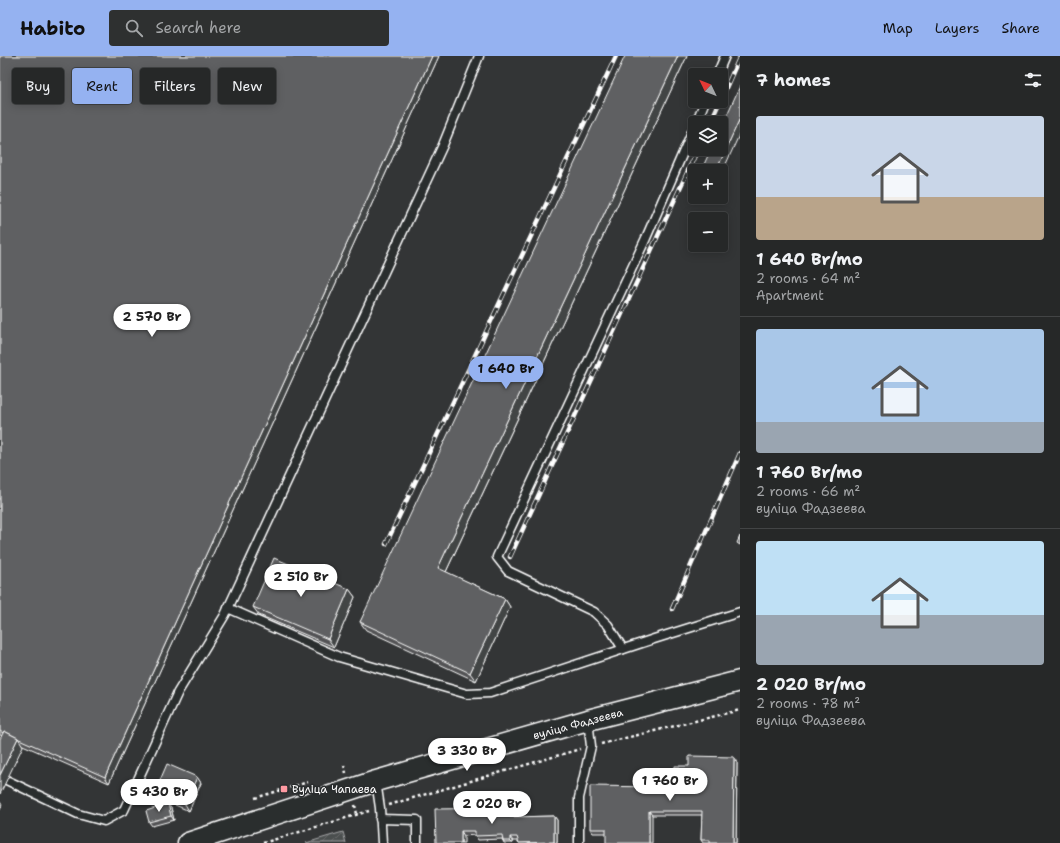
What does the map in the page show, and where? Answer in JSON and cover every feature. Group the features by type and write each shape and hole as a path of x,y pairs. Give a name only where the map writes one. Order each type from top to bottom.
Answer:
{"street":[{"name":"вуліца Фадзеева","path":"188,843 376,781 588,720 740,681"}],"lane":[{"path":"0,777 78,814 104,821 124,810 178,692 228,608 443,145 479,56"},
{"path":"720,68 725,56"},
{"path":"623,649 608,625 594,612 508,571 497,557 646,238 688,140"},
{"path":"228,608 339,657 467,694 490,693 740,612"},
{"path":"579,843 579,798 591,746 588,720"},
{"path":"376,781 380,808 382,843"},
{"path":"380,819 417,820 417,843"}],"path":[{"path":"263,843 591,746 740,710"},
{"path":"344,765 346,773"},
{"path":"255,798 308,782"},
{"path":"355,805 357,814"}],"shaded area":[{"path":"343,832 346,843 306,843"}],"building":[{"path":"0,56 432,56 105,777 4,731 3,733 0,731"},
{"path":"625,56 678,56 438,568 505,599 470,673 360,622"},
{"path":"740,86 740,118 728,144 728,116 726,116"},
{"path":"708,156 723,156 719,164 704,164"},
{"path":"740,536 740,545 737,543"},
{"path":"274,558 349,589 328,639 253,607"},
{"path":"4,731 18,738 0,775 0,739"},
{"path":"689,756 734,757 733,843 710,843 710,840 701,840 702,811 649,811 649,843 606,843 606,829 590,829 590,786 656,787 656,775 674,775 675,766 689,766"},
{"path":"167,764 197,777 185,804 155,792"},
{"path":"168,804 171,816 149,822 146,811"},
{"path":"510,808 510,817 554,816 554,842 519,843 517,837 510,837 510,841 503,841 502,835 475,836 475,831 461,831 461,843 436,843 435,809"}],"railway":[{"path":"386,544 616,56"},
{"path":"728,83 740,56"},
{"path":"713,116 717,108"},
{"path":"510,557 695,156"},
{"path":"672,609 740,453"}],"place":[{"name":"Вуліца Чапаева","path":"284,789"}]}
